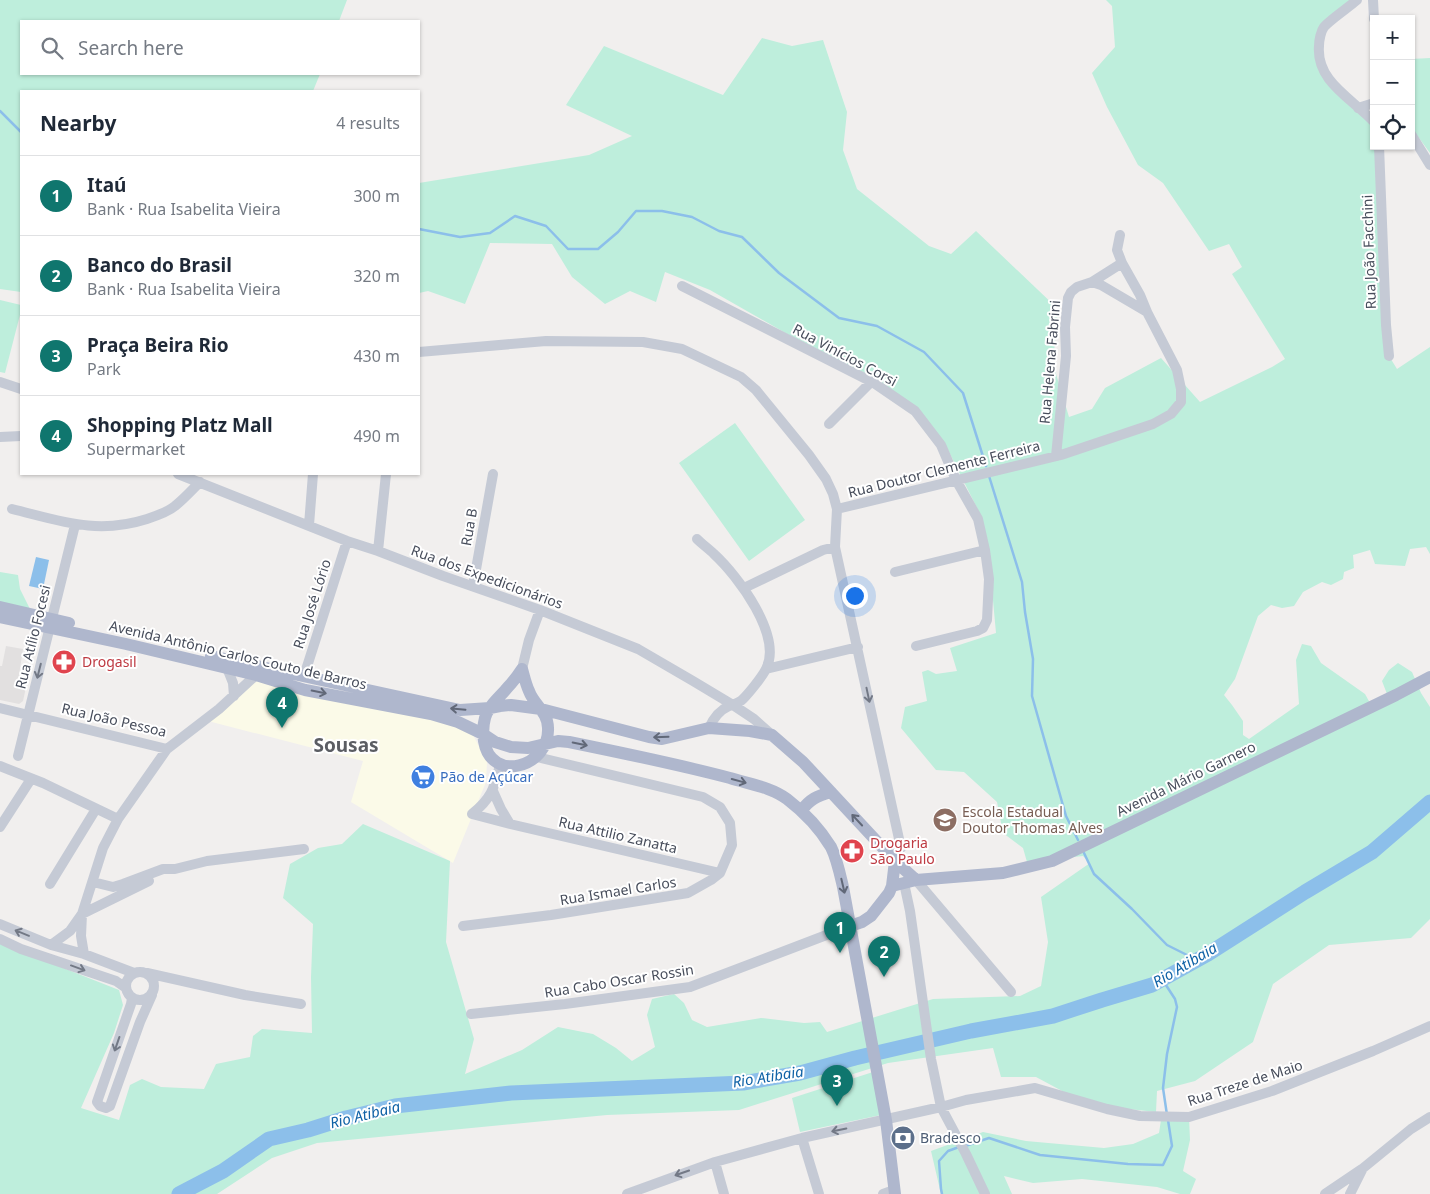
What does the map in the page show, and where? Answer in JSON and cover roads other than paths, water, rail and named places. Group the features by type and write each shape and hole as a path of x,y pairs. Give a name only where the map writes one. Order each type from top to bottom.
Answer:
{"main road":[{"name":"Avenida Antônio Carlos Couto de Barros","path":"0,607 126,644 256,675 305,690 431,714 458,722 495,742 511,747 528,748 558,741 569,742 706,772 763,788 785,798 817,828 831,848 843,888 886,1120 891,1193"},
{"name":"Avenida Antônio Carlos Couto de Barros","path":"0,617 51,623 150,642 460,710 500,706 541,709 662,739 708,728 772,734"},
{"path":"522,669 529,692 547,720 549,730 546,744 537,757 521,765 500,764 492,758 485,747 483,734 485,718 490,708 522,669"},
{"name":"Avenida Mário Garnero","path":"904,883 1004,873 1052,861 1430,677"},
{"path":"772,734 803,762 892,858 904,883"},
{"path":"801,811 818,795 831,792"},
{"path":"892,858 904,883"},
{"path":"850,926 862,922 871,916 889,893 904,883"}],"street":[{"path":"1358,0 1323,28 1318,56 1322,69 1336,88 1370,118"},
{"path":"1373,0 1374,15"},
{"path":"1358,108 1370,104"},
{"path":"1415,141 1430,165"},
{"name":"Rua João Facchini","path":"1379,150 1389,356"},
{"path":"1056,456 1153,424 1171,414 1181,402 1181,389 1177,370 1117,250 1120,235"},
{"name":"Rua Helena Fabrini","path":"1056,456 1066,356 1068,298 1077,287 1092,282 1122,263"},
{"path":"1092,282 1102,285 1148,312"},
{"name":"Rua Vinícios Corsi","path":"682,286 871,382 915,411 941,445 956,480 978,519 986,550 988,579 987,620 983,628 977,631 916,646"},
{"path":"420,352 546,341 643,342 682,349 741,377 756,390 809,455 826,479 833,494 837,509 835,547 901,848 892,858"},
{"path":"0,382 20,389"},
{"path":"829,424 871,382"},
{"path":"0,437 20,436"},
{"name":"Rua Doutor Clemente Ferreira","path":"837,509 1056,456"},
{"name":"Rua B","path":"472,586 493,474"},
{"name":"Rua dos Expedicionários","path":"181,475 347,541 540,610 638,650 693,680 733,705 772,734"},
{"path":"309,525 313,475"},
{"path":"378,551 386,475"},
{"path":"12,509 75,525 115,526 138,522 174,507 200,482"},
{"name":"Rua Atílio Focesi","path":"18,756 75,525"},
{"path":"697,539 715,554 744,588 764,623 770,641 770,656 766,669 742,700 718,714 708,728"},
{"name":"Rua José Lório","path":"304,676 347,541"},
{"path":"744,588 823,550 835,547"},
{"path":"895,572 986,550"},
{"path":"522,669 529,640 540,610"},
{"path":"766,669 858,647"},
{"path":"227,668 233,683 234,696"},
{"name":"Rua João Pessoa","path":"0,708 168,749 234,696 256,675"},
{"path":"51,945 70,931 82,914 103,848 118,819 168,749"},
{"path":"537,757 703,797 720,808 730,823 732,845 720,873"},
{"path":"500,764 493,791 500,809 510,824"},
{"path":"0,766 118,819"},
{"path":"0,827 31,779"},
{"name":"Rua Attilio Zanatta","path":"493,791 483,805 472,814 720,873"},
{"path":"50,884 96,809"},
{"path":"93,882 113,887 164,869 175,869 207,861 304,849"},
{"path":"82,914 175,869"},
{"name":"Rua Ismael Carlos","path":"463,926 551,915 688,894 720,873"},
{"path":"904,883 1011,992"},
{"path":"904,883 910,911 931,1059 941,1107 985,1194"},
{"path":"82,914 81,936 84,954"},
{"path":"0,924 51,945 84,954 134,973"},
{"name":"Rua Cabo Oscar Rossin","path":"471,1014 565,1004 690,987 850,926"},
{"path":"0,939 21,949 116,981 126,988"},
{"path":"189,983 166,984 148,998 142,1000 132,998 126,988 126,982 129,977 134,973 140,972 245,995 301,1004"},
{"path":"132,998 132,1004 98,1102 100,1106 106,1108 110,1106 155,986 147,974"},
{"name":"Rua Treze de Maio","path":"627,1194 715,1162 802,1138 966,1100 1035,1088 1107,1109 1140,1116 1189,1117 1272,1091 1373,1052 1427,1028"},
{"path":"1326,1194 1362,1169 1411,1129 1430,1117"},
{"path":"802,1138 819,1194"},
{"path":"715,1162 724,1194"},
{"path":"1350,1194 1362,1169"}],"water":[{"path":"36,557 49,560 43,589 29,586"}],"waterway":[{"path":"0,111 20,131"},
{"path":"420,229 460,237 490,233 515,216 546,226 568,249 598,249 618,232 636,211 662,211 692,217 719,231 742,237 779,273 839,318 877,326 924,352 963,393 986,466"},
{"path":"989,476 1022,582 1033,659 1032,696 1066,816 1078,840"},
{"name":"Rio Atibaia","path":"179,1194 223,1171 269,1139 395,1106 511,1093 743,1083 800,1073 971,1031 1053,1016 1152,985 1208,954 1372,852 1430,802"},
{"path":"1084,853 1094,874 1167,945 1197,960"},
{"path":"1162,979 1175,999 1177,1007 1167,1054 1163,1088 1167,1115"},
{"path":"965,1146 989,1138 1040,1155 1128,1164 1163,1165 1172,1146 1168,1120"},
{"path":"942,1194 939,1161 948,1151 959,1147"}],"place":[{"name":"Drogasil","path":"64,662"},
{"name":"Shopping Platz Mall","path":"282,728"},
{"name":"Pão de Açúcar","path":"423,777"},
{"name":"Escola Estadual Doutor Thomas Alves","path":"945,820"},
{"name":"Drogaria São Paulo","path":"852,851"},
{"name":"Itaú","path":"840,953"},
{"name":"Banco do Brasil","path":"884,977"},
{"name":"Praça Beira Rio","path":"837,1106"},
{"name":"Bradesco","path":"903,1138"}],"district":[{"name":"Sousas","path":"346,745"}]}
